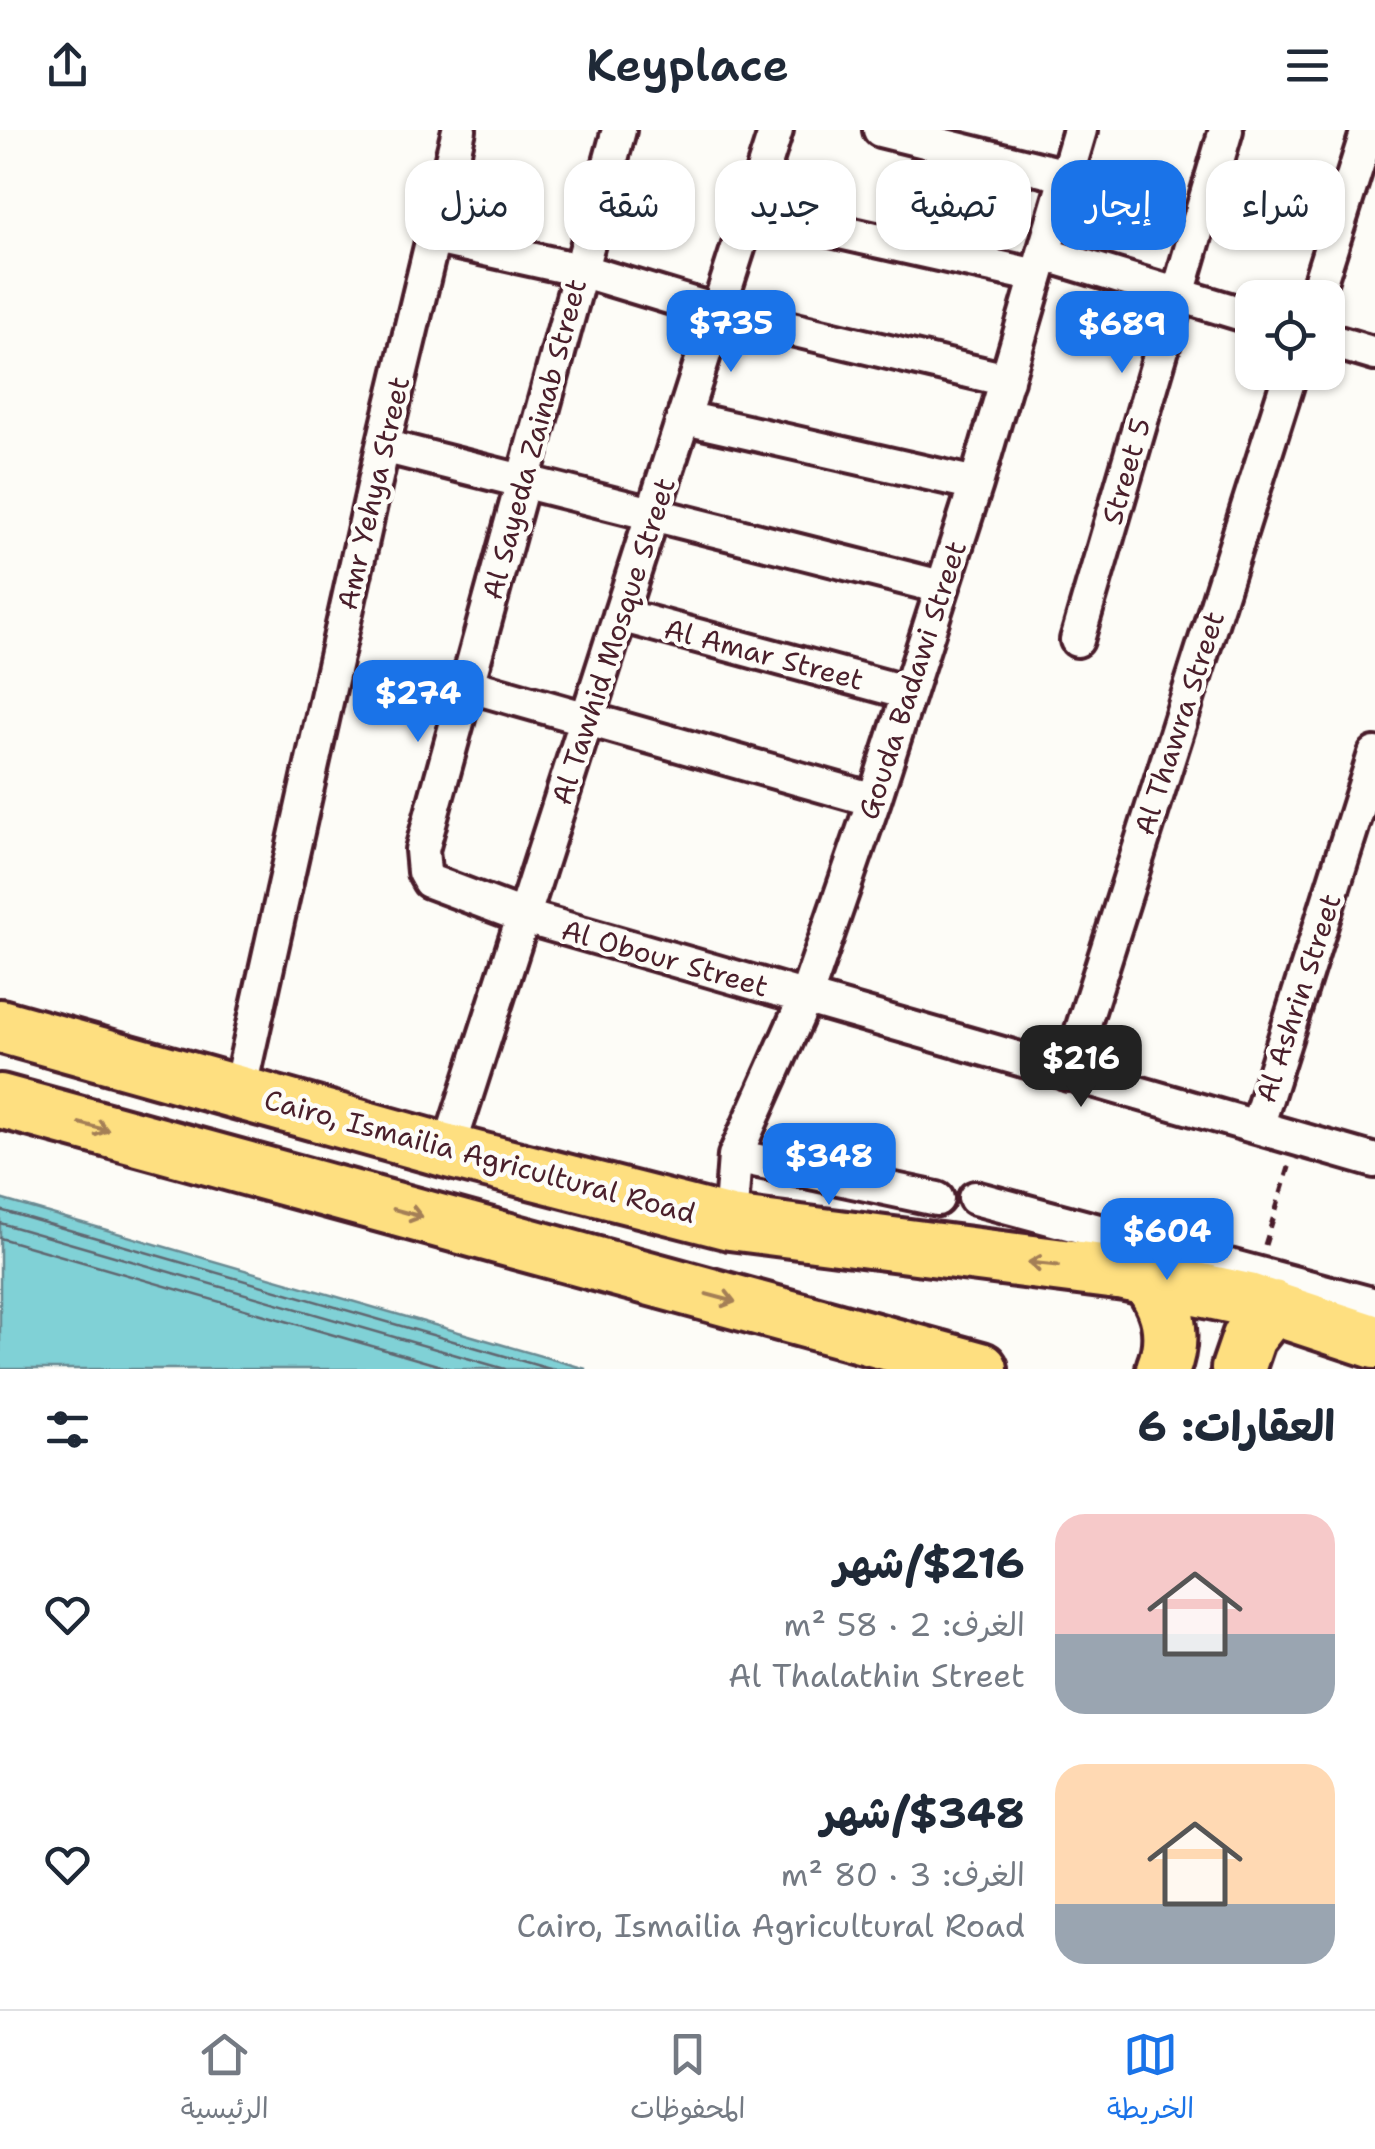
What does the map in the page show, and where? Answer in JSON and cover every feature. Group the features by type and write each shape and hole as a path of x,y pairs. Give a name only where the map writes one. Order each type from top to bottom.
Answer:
{"main road":[{"name":"Cairo, Ismailia Agricultural Road","path":"0,1026 448,1151 730,1223 1264,1292 1375,1342"},
{"path":"0,1101 981,1369"},
{"path":"1146,1278 1168,1318 1170,1348 1163,1369"},
{"path":"1238,1369 1264,1292"}],"street":[{"name":"Amr Yehya Street","path":"453,160 460,130"},
{"name":"Al Sayeda Zainab Street","path":"524,917 437,886 424,872 422,850 619,130"},
{"name":"Al Tawhid Mosque Street","path":"766,160 776,130"},
{"path":"880,130 1051,172"},
{"name":"Gouda Badawi Street","path":"1072,160 1080,130"},
{"name":"Street 5","path":"1077,640 1226,130"},
{"path":"1321,280 1368,130"},
{"name":"Gouda Badawi Street","path":"730,1223 735,1156 805,998 874,800 976,484 1051,229"},
{"path":"856,231 1178,294 1235,312"},
{"name":"Amr Yehya Street","path":"239,1092 383,446 432,250"},
{"path":"489,250 580,270 719,312 1007,380"},
{"name":"Al Tawhid Mosque Street","path":"448,1151 738,250"},
{"path":"1345,345 1375,354"},
{"name":"Al Thawra Street","path":"1068,1074 1285,390"},
{"path":"684,418 976,484"},
{"path":"383,446 942,587"},
{"name":"Al Amar Street","path":"620,615 908,692"},
{"path":"467,685 874,800"},
{"name":"Al Ashrin Street","path":"1256,1127 1375,754"},
{"name":"Al Obour Street","path":"524,917 1375,1161"},
{"path":"735,1156 937,1199"},
{"path":"975,1198 1264,1292 1375,1305"}],"path":[{"path":"1264,1292 1298,1139"}],"water":[{"path":"0,1199 586,1369 0,1369"}]}
